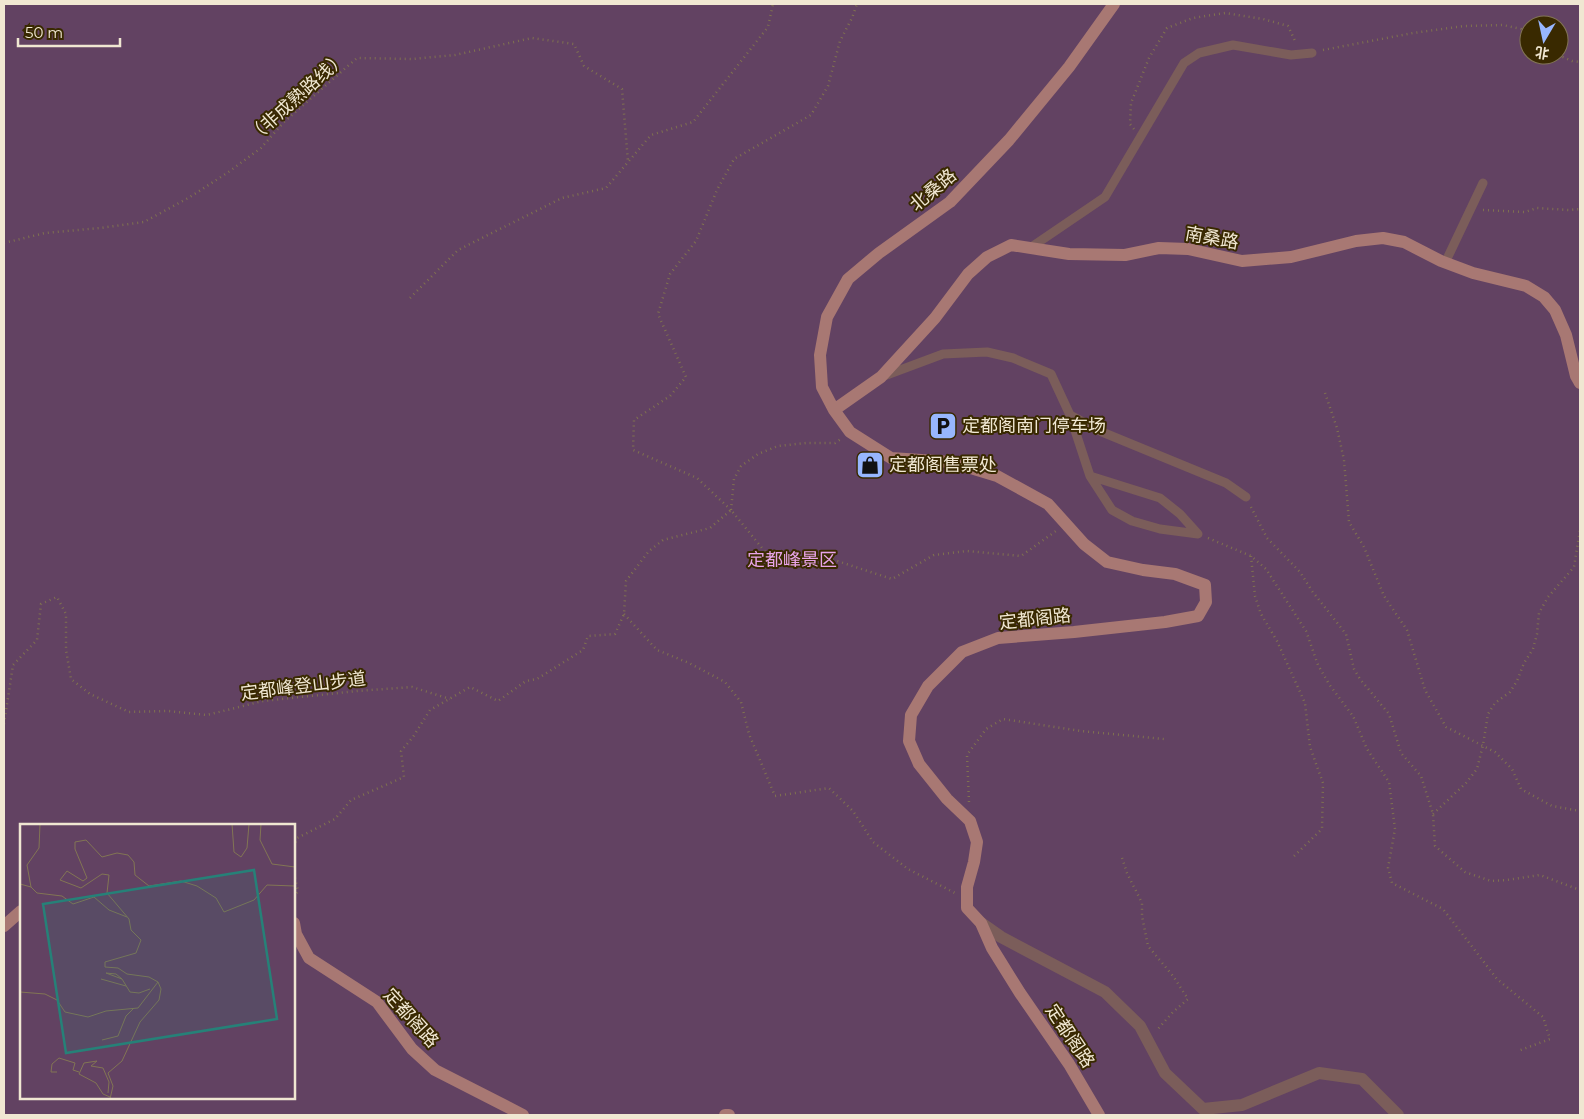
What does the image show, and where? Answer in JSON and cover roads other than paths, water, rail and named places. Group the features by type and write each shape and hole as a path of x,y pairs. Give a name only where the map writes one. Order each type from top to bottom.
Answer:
{"street":[{"name":"北桑路","path":"834,410 822,387 820,356 828,316 848,279 950,202 1009,140 1069,67 1114,4"},
{"name":"南桑路","path":"834,410 881,377 935,318 968,274 987,256 1011,245 1069,254 1124,255 1159,248 1188,249 1242,261 1291,257 1356,241 1383,238 1404,242 1445,263 1526,286 1544,297 1559,318 1566,335 1576,376 1580,383"},
{"name":"定都阁路","path":"834,410 850,432 891,458 951,462 997,476 1048,504 1084,544 1107,562 1143,570 1175,574 1205,585 1206,602 1198,616 1165,622 998,638 962,652 928,686 911,715 908,741 919,764 947,799 970,821 977,842 974,862 967,886 967,908 981,923 992,948 1020,993 1069,1064 1098,1115"},
{"path":"4,926 20,912"},
{"path":"981,923 1000,937 1105,992 1140,1026 1165,1074 1203,1110 1242,1105 1319,1073 1362,1079 1398,1115"},
{"name":"定都阁路","path":"295,928 309,958 377,1002 412,1049 435,1070 523,1115"}],"lane":[{"path":"1030,248 1105,197 1184,63 1199,53 1233,45 1291,54 1312,53"},
{"path":"1445,263 1484,183"},
{"path":"881,377 943,354 987,352 1013,358 1051,374 1070,415 1090,476 1112,510 1132,521 1160,529 1198,534 1180,514 1160,498 1090,476"},
{"path":"1070,415 1102,432 1226,483 1246,497"}],"place":[{"name":"定都阁南门停车场","path":"943,426"},
{"name":"定都阁售票处","path":"870,465"}],"park label":[{"name":"定都峰景区","path":"792,560"}]}
